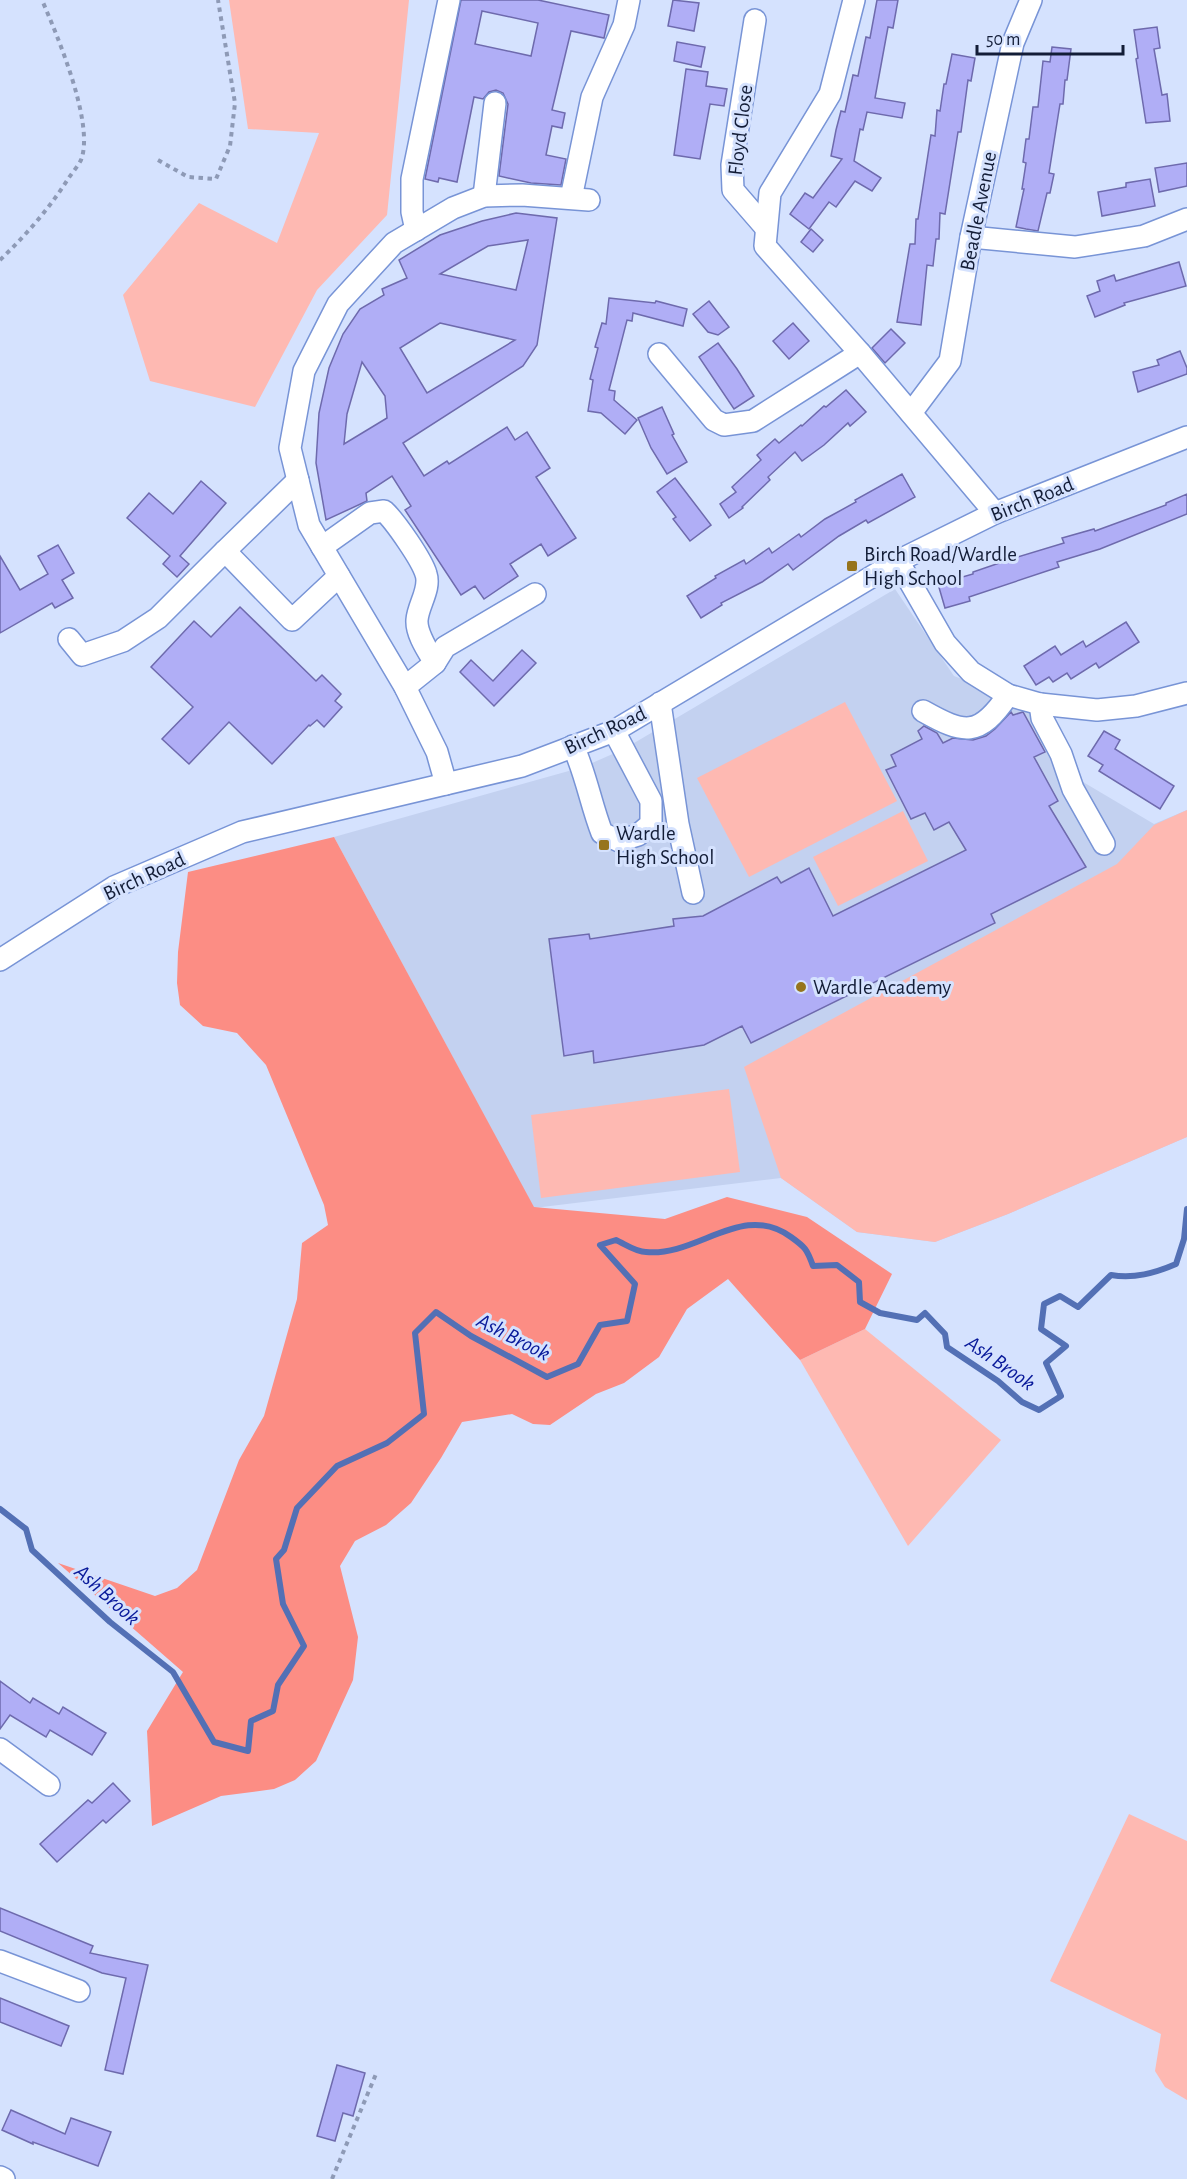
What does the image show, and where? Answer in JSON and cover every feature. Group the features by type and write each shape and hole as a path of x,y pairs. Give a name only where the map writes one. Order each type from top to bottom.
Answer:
{"street":[{"path":"416,230 412,212 412,179 449,0"},
{"path":"446,784 437,752 405,687 309,525 290,448 304,371 338,304 394,243 453,208 484,196 522,195 580,199 592,97 624,26 629,0"},
{"path":"766,237 770,194 830,94 854,0"},
{"name":"Beadle Avenue","path":"911,413 950,362 971,237 1012,43 1031,0"},
{"name":"Floyd Close","path":"755,20 732,165 734,190 766,237 995,513"},
{"path":"484,196 495,103"},
{"path":"971,237 1075,247 1144,236 1187,219"},
{"path":"658,354 714,420 724,425 753,421 860,353"},
{"name":"Birch Road","path":"0,960 114,887 242,832 522,766 614,731 898,561 995,513 1187,437"},
{"path":"69,639 82,655 123,641 158,618 298,480"},
{"path":"322,547 370,513 384,511 394,520 426,575 422,605 417,621 423,641 435,663"},
{"path":"225,551 292,620 339,576"},
{"path":"898,561 945,643 971,672 1008,695 1040,704 1097,710 1136,706 1187,693"},
{"path":"405,687 435,663 445,647 535,594"},
{"path":"923,711 950,726 968,728 977,726 987,719 1008,695"},
{"path":"660,703 681,839 693,893"},
{"path":"1040,704 1042,718 1061,754 1073,789 1104,844"},
{"path":"614,731 651,801 651,824 667,839 681,839"},
{"path":"573,746 583,767 593,810 602,834 619,841 638,835 651,824"},
{"path":"0,1749 49,1785"},
{"path":"0,1961 79,1991"},
{"path":"0,2177 4,2179"}],"path":[{"path":"0,260 30,231 62,190 81,159 84,134 77,98 54,28 42,0"},
{"path":"158,160 188,177 216,179 230,146 235,103 218,0"},
{"path":"332,2179 376,2074"}],"shaded area":[{"path":"229,0 409,0 387,215 317,290 255,407 150,381 123,295 199,203 277,243 319,133 248,129"},
{"name":"Wardle Academy","path":"895,589 954,676 1031,705 1078,779 1154,824 1187,810 1187,1137 1008,1214 935,1242 857,1232 781,1178 534,1208 334,837 583,767 624,749"},
{"path":"845,702 897,801 749,877 697,778"},
{"path":"1187,810 1187,1137 1008,1214 935,1242 857,1232 781,1178 744,1067 1117,864 1154,825"},
{"path":"903,811 928,861 838,906 813,857"},
{"path":"334,837 534,1207 665,1219 727,1197 807,1217 892,1274 865,1329 800,1360 728,1279 687,1309 659,1357 624,1383 596,1394 550,1425 533,1424 512,1414 462,1422 411,1503 386,1525 355,1541 340,1566 358,1637 353,1680 316,1761 295,1780 274,1789 221,1796 152,1826 147,1731 183,1672 58,1563 155,1596 177,1588 197,1570 239,1460 264,1416 297,1299 302,1243 328,1225 324,1205 266,1065 237,1033 203,1026 180,1005 177,983 178,952 188,872"},
{"path":"729,1089 740,1172 541,1198 531,1115"},
{"path":"865,1329 1001,1440 908,1546 800,1360"},
{"path":"1129,1814 1187,1841 1187,2100 1165,2087 1155,2071 1161,2034 1050,1981"}],"building":[{"path":"461,0 538,0 609,15 604,38 571,31 552,110 565,113 562,128 552,126 546,155 566,159 561,185 531,183 499,176 508,104 503,93 496,90 489,92 483,99 474,97 457,182 439,178 438,182 425,179","holes":["482,11 538,23 531,56 475,44"]},
{"path":"673,0 699,3 694,31 668,26"},
{"path":"877,0 898,0 893,28 888,27 875,98 905,103 902,118 867,112 863,130 860,129 854,161 881,178 872,191 855,181 836,207 829,202 809,229 790,214 805,193 813,198 842,159 831,156 836,130 841,111 845,112 853,75 858,76 866,37 870,38"},
{"path":"1157,27 1160,48 1154,49 1162,95 1167,94 1170,121 1146,123 1134,30"},
{"path":"677,42 705,47 701,67 674,61"},
{"path":"1052,47 1071,49 1049,173 1054,174 1038,231 1016,227 1024,189 1022,189 1026,163 1023,162 1026,139 1029,139 1033,107 1038,107 1043,61 1050,62"},
{"path":"952,54 975,58 971,81 968,80 961,132 958,132 945,214 940,213 939,239 936,239 933,266 927,265 921,325 897,322 910,244 915,244 916,219 918,219 931,135 935,136 937,110 940,111"},
{"path":"686,69 708,72 706,86 727,89 724,106 710,104 700,159 674,155"},
{"path":"1187,163 1187,186 1159,192 1155,168"},
{"path":"1150,179 1155,206 1102,216 1098,192 1126,187 1126,183"},
{"path":"516,213 557,218 537,345 523,366 403,443 424,476 447,461 449,464 507,427 515,440 527,432 550,468 536,477 576,538 548,556 541,544 510,564 518,576 484,599 475,586 461,595 405,510 411,506 392,476 366,493 367,501 326,520 316,463 319,413 329,368 343,334 360,309 384,295 382,289 407,278 399,260 440,235","holes":["528,240 516,290 440,274 488,246","440,323 515,340 427,393 400,348","362,362 385,396 387,418 344,444 347,414"]},
{"path":"811,229 823,240 813,252 801,242"},
{"path":"1179,262 1186,286 1124,303 1125,305 1095,317 1087,296 1100,291 1097,281 1114,275 1116,281"},
{"path":"609,298 655,303 656,301 687,309 683,326 633,313 632,321 627,320 609,390 615,391 614,400 637,420 625,434 601,413 588,411 593,380 590,379 598,348 595,347 602,323 606,324"},
{"path":"709,301 729,327 718,335 708,332 693,314"},
{"path":"793,323 809,341 789,359 773,341"},
{"path":"891,329 905,343 885,363 872,348"},
{"path":"718,343 754,396 734,409 699,357"},
{"path":"1180,351 1187,374 1138,392 1133,372 1159,365 1157,360"},
{"path":"846,390 866,412 850,426 848,423 802,461 795,452 768,477 770,480 743,508 729,518 720,504 736,492 732,487 761,460 757,455 775,439 779,443"},
{"path":"662,407 674,434 672,435 687,462 667,474 651,448 638,418"},
{"path":"902,474 915,497 868,523 866,520 839,536 793,570 788,564 762,582 721,603 722,605 701,618 687,596 716,578 715,576 744,560 746,564 769,548 772,553 799,534 801,537 825,519 856,502 855,500"},
{"path":"675,478 711,525 690,541 673,519 676,517 657,492"},
{"path":"201,481 226,503 180,556 189,564 177,577 163,564 170,556 127,518 149,493 173,514"},
{"path":"1187,494 1187,514 1100,549 1057,562 1059,567 969,597 970,601 945,608 938,584 1064,543 1062,538 1094,529 1095,531 1166,505"},
{"path":"58,545 74,573 62,580 73,598 55,608 52,603 0,633 0,556 20,590 48,574 38,556"},
{"path":"240,607 316,681 322,675 341,694 335,701 342,707 324,727 317,720 309,725 272,764 229,722 189,764 162,739 193,707 151,667 194,621 211,637"},
{"path":"1126,622 1139,642 1099,668 1096,663 1071,679 1067,673 1053,682 1049,677 1036,685 1024,666 1055,646 1061,655 1083,641 1086,647"},
{"path":"522,650 536,663 494,706 460,672 471,660 493,681"},
{"path":"1011,712 1013,715 1023,712 1045,752 1034,757 1058,801 1049,806 1086,867 991,914 995,923 751,1043 742,1026 704,1045 594,1063 593,1051 564,1056 549,939 589,934 590,939 674,926 673,919 703,916 777,877 781,883 809,868 833,916 966,850 949,822 934,830 925,813 911,819 886,770 896,766 891,755 922,739 918,731 924,726 937,733 943,743 953,738 973,740 986,736"},
{"path":"1104,731 1120,740 1115,749 1174,786 1160,809 1099,771 1103,765 1088,756"},
{"path":"0,1681 30,1703 33,1698 59,1714 63,1707 106,1733 92,1755 50,1730 46,1737 10,1715 0,1729"},
{"path":"113,1783 130,1801 106,1823 103,1820 57,1862 40,1844 88,1800 92,1803"},
{"path":"0,1908 93,1946 90,1953 148,1965 123,2074 105,2070 126,1978 102,1973 0,1931"},
{"path":"0,1998 69,2026 61,2046 0,2022"},
{"path":"337,2065 365,2073 353,2116 343,2113 335,2141 317,2136"},
{"path":"11,2110 65,2134 71,2118 111,2132 98,2166 33,2142 33,2144 2,2130"}],"waterway":[{"name":"Ash Brook","path":"0,1509 26,1529 32,1550 110,1622 173,1672 214,1742 248,1751 251,1721 273,1711 278,1685 304,1646 283,1604 276,1559 284,1550 297,1508 337,1466 387,1443 424,1414 415,1333 436,1312 471,1336 547,1377 578,1364 600,1325 627,1321 635,1284 600,1245 616,1240 642,1252 665,1251 684,1247 737,1227 755,1225 773,1228 791,1237 803,1246 813,1266 837,1265 859,1282 860,1302 880,1313 917,1320 925,1313 945,1334 947,1347 998,1381 1022,1402 1039,1410 1061,1396 1046,1363 1066,1346 1041,1329 1044,1304 1060,1296 1078,1307 1111,1275 1144,1274 1176,1264 1184,1239 1187,1209"}],"place":[{"name":"Birch Road/Wardle High School","path":"852,566"},
{"name":"Wardle High School","path":"604,845"},
{"name":"Wardle Academy","path":"801,987"}]}
